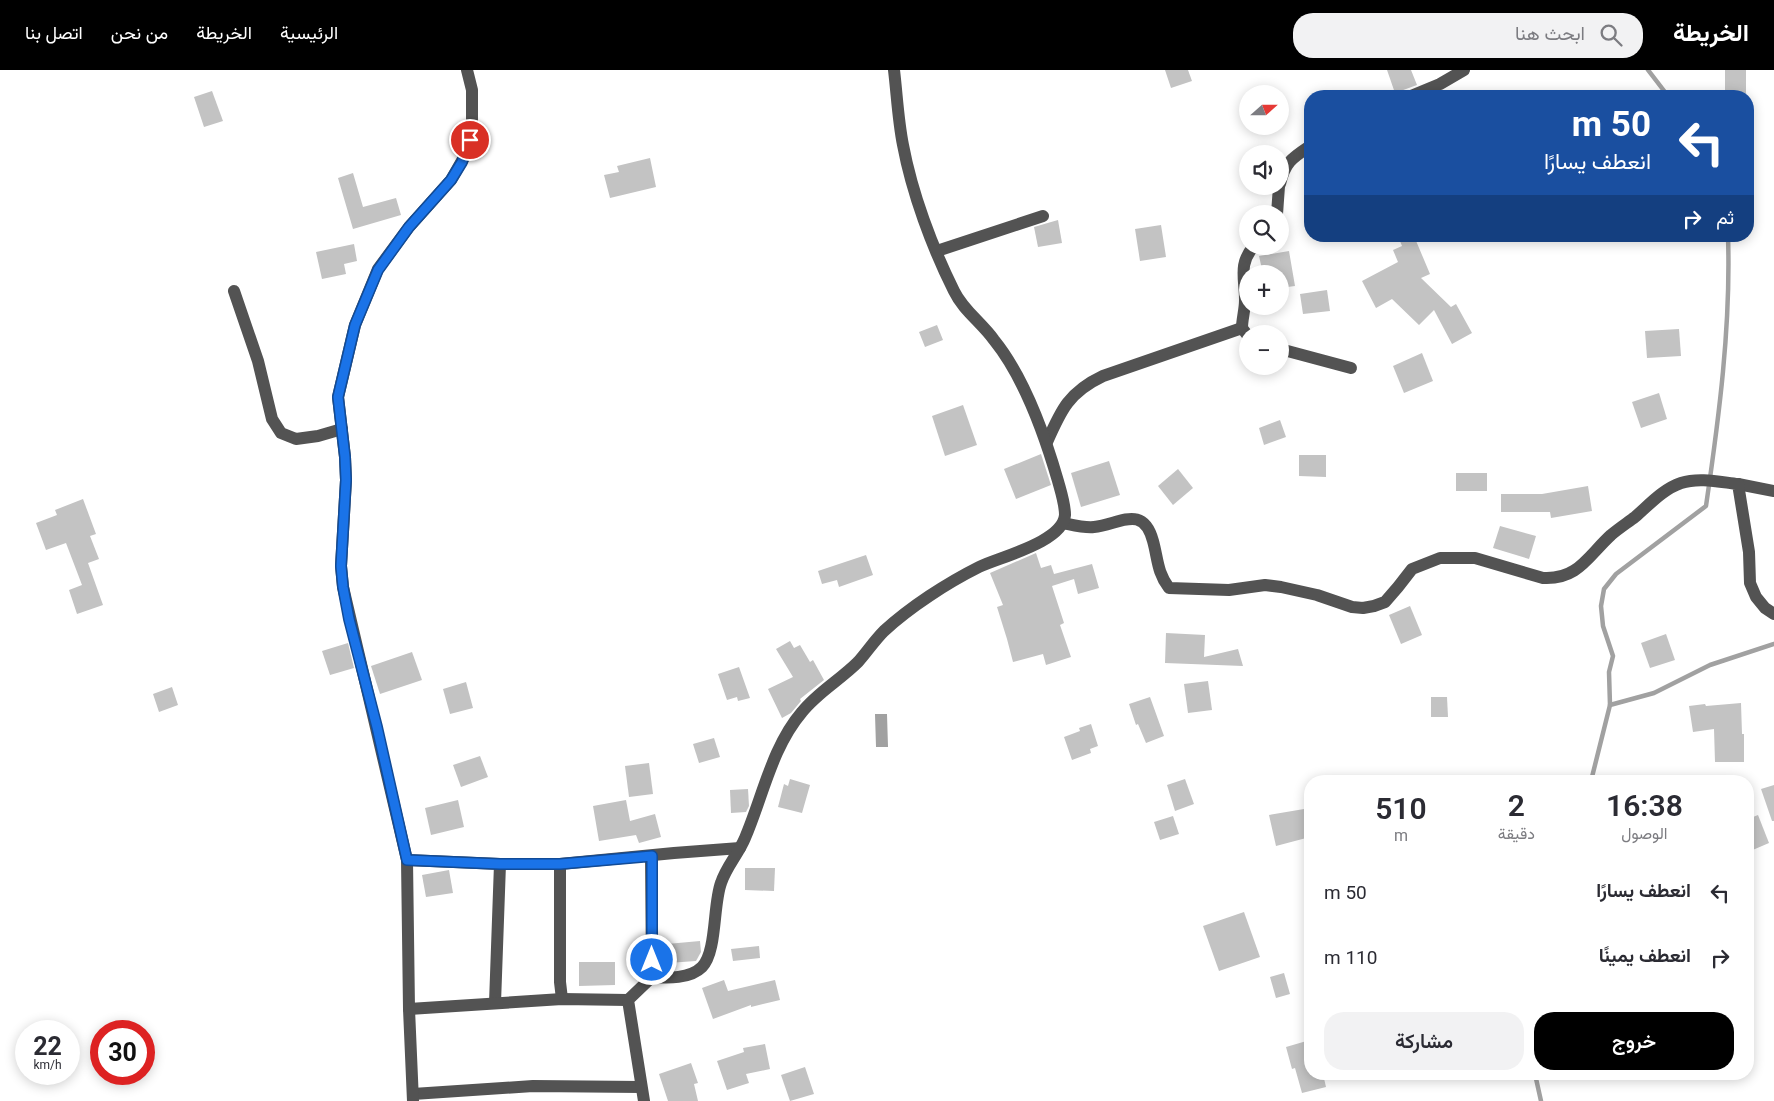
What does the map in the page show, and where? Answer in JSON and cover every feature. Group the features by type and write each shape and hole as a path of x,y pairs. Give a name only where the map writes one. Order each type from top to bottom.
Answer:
{"street":[{"path":"468,70 472,90 472,125 466,152 451,180 409,227 378,270 355,325 338,397 345,444 346,480 341,550 343,587 407,860 413,1098 533,1086 641,1087"},
{"path":"410,1009 562,999 628,1000 652,978 681,976 704,966 711,948 721,882 740,848 770,768 789,728 812,700 858,662 882,633 908,610 979,567 1038,544 1049,537 1063,523 1065,515 1063,504 1047,442 1012,365 994,340 963,306 954,293 914,190 902,142 894,70"},
{"path":"1426,90 1464,70"},
{"path":"1289,163 1304,150"},
{"path":"937,251 1043,216"},
{"path":"1245,325 1244,263 1246,255"},
{"path":"234,291 258,361 272,419 281,433 296,439 318,436 342,429"},
{"path":"1047,442 1062,409 1079,389 1087,383 1103,376 1239,334"},
{"path":"1289,351 1351,368"},
{"path":"1063,523 1093,527 1122,519 1141,520 1147,525 1153,541 1158,569 1168,588 1229,590 1265,585 1317,595 1363,608 1385,602 1412,569 1440,558 1475,558 1542,578 1553,579 1566,575 1590,558 1610,536 1668,490 1681,483 1700,480 1734,483 1774,491"},
{"path":"1734,483 1749,552 1750,583 1756,597 1765,608 1774,614"},
{"path":"407,860 500,864 560,864 740,848"},
{"path":"652,856 652,978"},
{"path":"495,1002 500,864"},
{"path":"560,864 560,982 562,999"},
{"path":"628,1000 644,1101"}],"shaded area":[{"path":"875,714 887,714 888,747 876,747"}],"building":[{"path":"1165,70 1188,70 1192,81 1171,88"},
{"path":"1387,70 1411,70 1417,85 1403,90 1394,90"},
{"path":"1725,70 1746,70 1746,90 1725,90"},
{"path":"212,91 223,121 204,127 194,97"},
{"path":"650,158 656,187 610,198 604,175 619,172 617,166"},
{"path":"353,173 363,207 396,198 401,215 353,229 338,178"},
{"path":"1058,220 1062,243 1038,247 1034,227"},
{"path":"1161,225 1166,257 1140,261 1135,229"},
{"path":"1400,242 1417,242 1430,274 1421,278 1451,307 1456,304 1472,333 1452,344 1434,310 1419,325 1392,299 1376,308 1362,281 1398,262 1393,250 1402,246"},
{"path":"354,244 357,261 344,264 346,274 322,279 316,252"},
{"path":"1289,251 1295,286 1289,287 1289,265 1261,265 1259,256 1289,255"},
{"path":"1327,290 1330,311 1303,314 1300,294"},
{"path":"937,325 943,340 925,347 919,332"},
{"path":"1679,329 1681,356 1647,358 1645,331"},
{"path":"1422,353 1433,381 1404,393 1393,366"},
{"path":"1659,393 1667,419 1641,428 1632,402"},
{"path":"963,405 977,445 945,456 932,416"},
{"path":"1280,420 1286,437 1264,445 1259,428"},
{"path":"1041,454 1051,485 1016,499 1004,469"},
{"path":"1299,455 1326,455 1326,477 1299,476"},
{"path":"1109,461 1120,495 1081,507 1071,473"},
{"path":"1178,469 1193,488 1173,505 1158,486"},
{"path":"1456,473 1487,473 1487,491 1456,491"},
{"path":"1588,486 1592,511 1551,518 1550,512 1501,512 1501,494 1542,494"},
{"path":"83,499 96,534 90,536 99,559 88,563 103,605 77,614 69,590 82,585 66,543 46,550 36,523 57,515 55,510"},
{"path":"1500,526 1536,536 1529,559 1493,548"},
{"path":"1036,553 1041,568 1051,565 1054,574 1092,564 1099,588 1078,594 1074,579 1052,586 1064,623 1060,625 1071,657 1046,665 1043,654 1013,662 997,607 1003,605 990,573"},
{"path":"866,555 873,575 839,587 837,580 822,584 818,571"},
{"path":"1410,606 1422,635 1401,644 1389,615"},
{"path":"1166,633 1205,635 1204,657 1238,649 1243,666 1165,663"},
{"path":"1666,634 1675,660 1650,668 1641,643"},
{"path":"790,641 794,648 800,645 810,662 813,660 824,680 800,699 801,701 791,713 782,718 768,689 793,677 776,649"},
{"path":"348,643 354,668 330,675 322,651"},
{"path":"412,652 422,680 380,694 371,666"},
{"path":"739,667 750,698 738,701 737,697 727,700 718,674"},
{"path":"1208,681 1212,710 1188,713 1184,684"},
{"path":"466,682 473,708 450,714 443,689"},
{"path":"172,687 178,705 159,712 153,694"},
{"path":"1150,697 1164,736 1146,743 1138,724 1136,725 1129,704"},
{"path":"1431,697 1447,697 1448,717 1431,717"},
{"path":"1741,703 1744,762 1715,762 1714,729 1693,732 1689,706"},
{"path":"1091,724 1098,746 1090,749 1091,753 1072,760 1064,737 1080,731 1079,728"},
{"path":"714,738 720,757 699,763 693,744"},
{"path":"480,756 488,777 461,787 453,765"},
{"path":"649,763 653,794 629,797 625,766"},
{"path":"790,779 810,785 802,813 778,807 784,784 788,786"},
{"path":"1185,779 1194,804 1175,811 1167,785"},
{"path":"1774,785 1774,821 1772,821 1761,789"},
{"path":"748,789 749,806 746,812 731,813 730,790"},
{"path":"458,800 464,827 431,835 425,808"},
{"path":"626,800 630,821 655,814 661,837 639,843 636,835 599,841 593,806"},
{"path":"1304,809 1304,839 1276,846 1269,815"},
{"path":"1758,815 1769,843 1754,849 1754,817"},
{"path":"1173,816 1179,834 1160,840 1154,822"},
{"path":"745,868 775,868 774,891 745,890"},
{"path":"449,870 453,893 426,897 422,875"},
{"path":"1244,912 1260,957 1219,971 1203,926"},
{"path":"700,941 701,952 696,961 668,963 667,944"},
{"path":"759,946 760,958 733,961 731,949"},
{"path":"579,962 615,962 615,985 579,986"},
{"path":"1284,973 1290,994 1276,998 1270,977"},
{"path":"724,980 728,991 775,980 780,1000 751,1007 751,1005 713,1019 702,988"},
{"path":"1304,1042 1304,1080 1324,1080 1326,1087 1302,1093 1295,1068 1292,1069 1286,1047"},
{"path":"765,1044 770,1069 746,1074 749,1083 727,1090 717,1061 744,1052 743,1048"},
{"path":"691,1063 698,1083 694,1084 698,1101 668,1101 659,1074"},
{"path":"805,1067 814,1094 790,1101 781,1075"}],"waterway":[{"path":"1648,70 1663,90"},
{"path":"1592,775 1610,705 1609,672 1613,656 1603,626 1601,606 1604,589 1616,574 1706,506 1726,338 1728,242"},
{"path":"1610,705 1654,693 1710,665 1774,644"},
{"path":"1536,1080 1541,1101"}],"route":[{"path":"470,140 462,162 451,180 409,227 378,270 355,325 338,397 345,444 346,468 341,566 349,619 377,727 407,860 529,865 652,856 652,960"}]}
